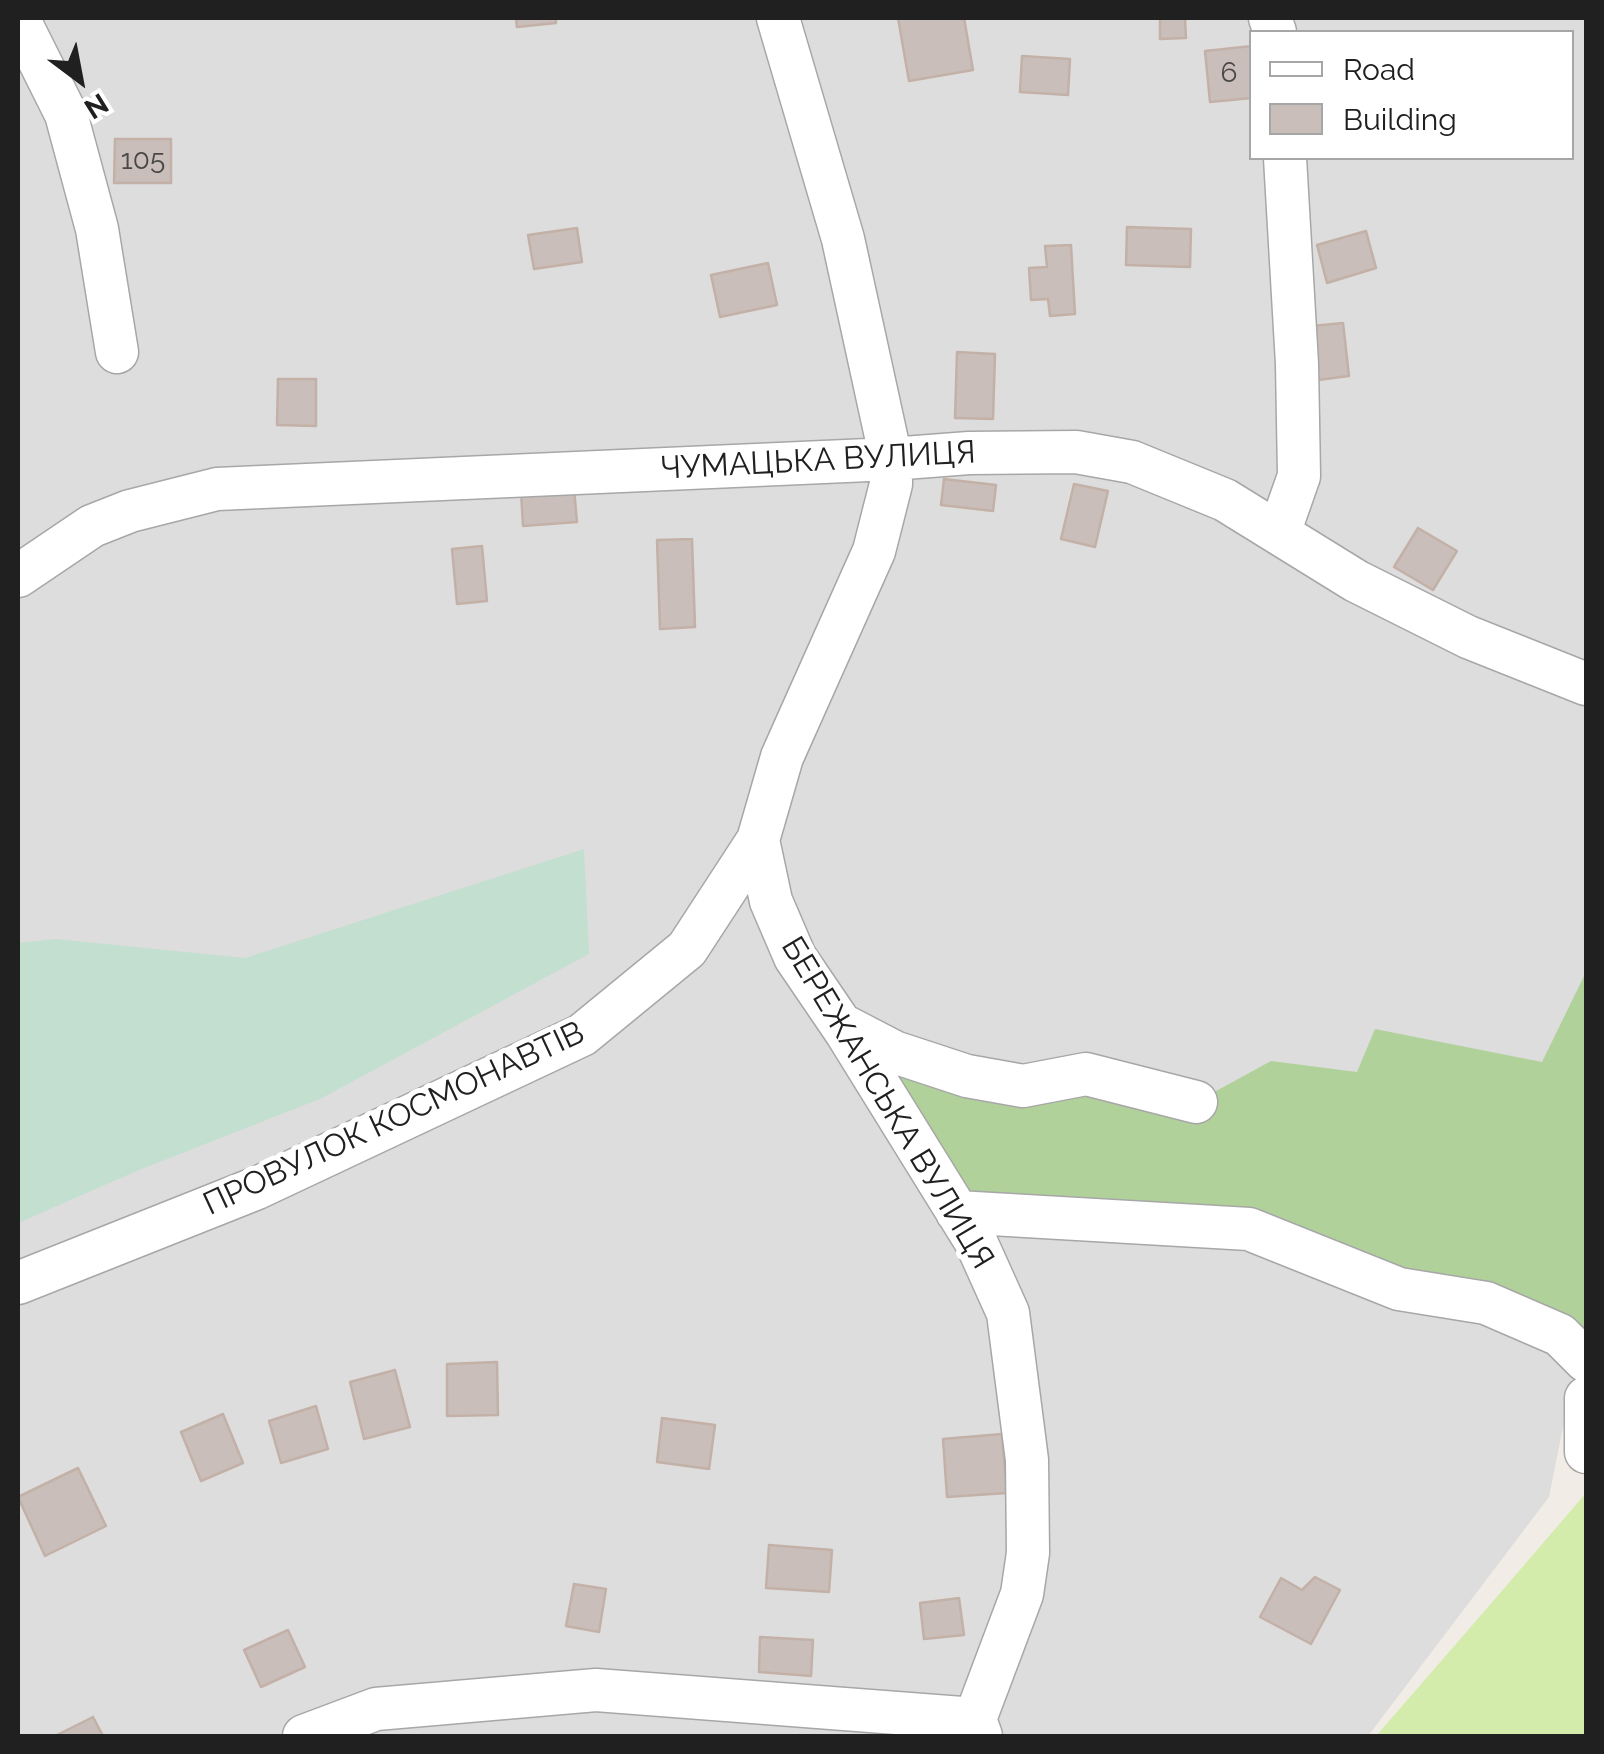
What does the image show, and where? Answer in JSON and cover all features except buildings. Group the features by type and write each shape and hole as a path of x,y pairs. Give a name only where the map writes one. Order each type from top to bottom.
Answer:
{"street":[{"path":"18,18 66,114 97,229 117,352"},
{"name":"БЕРЕЖАНСЬКА ВУЛИЦЯ","path":"778,18 843,239 891,460 892,484 874,551 782,757 758,840 771,900 794,958 976,1242 1008,1314 1027,1460 1028,1553 1022,1594 978,1728"},
{"path":"1279,533 1299,476 1285,160"},
{"name":"ЧУМАЦЬКА ВУЛИЦЯ","path":"18,576 92,526 130,510 218,489 891,460 969,453 1076,452 1132,462 1225,500 1356,580 1468,637 1586,684"},
{"name":"ПРОВУЛОК КОСМОНАВТІВ","path":"18,1283 256,1188 582,1035 687,949 758,840"},
{"path":"839,1023 894,1052 967,1076 1023,1086 1086,1074 1196,1102"},
{"path":"957,1212 1248,1229 1399,1290 1486,1302 1560,1335 1586,1361"},
{"path":"1586,1398 1586,1452"},
{"path":"313,1735 376,1709 596,1690 978,1728"}],"shaded area":[{"path":"18,18 1586,18 1586,1312 1549,1497 1368,1736 18,1736"}],"green space":[{"path":"584,849 589,954 320,1099 139,1170 18,1223 18,943 56,939 245,958"},
{"path":"1586,972 1586,1361 1249,1229 957,1212 839,1023 894,1052 1196,1102 1271,1061 1357,1072 1375,1029 1542,1062"},
{"path":"1586,1493 1586,1736 1376,1736 1482,1614"}]}
